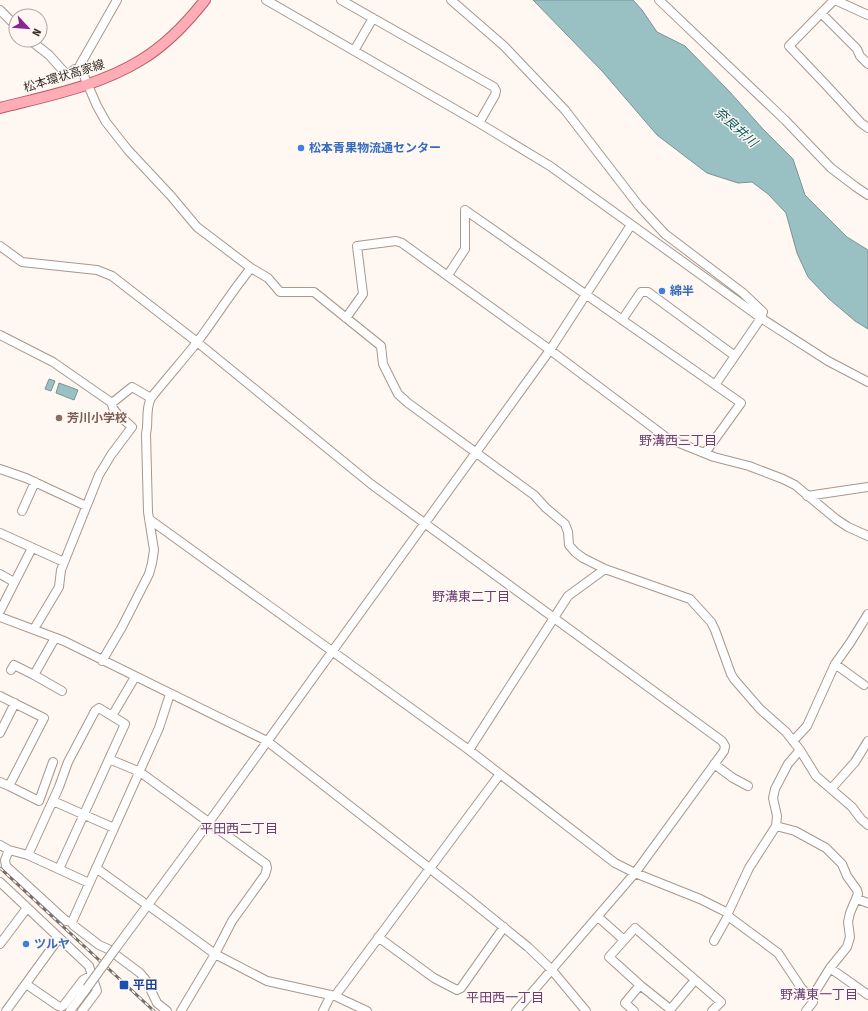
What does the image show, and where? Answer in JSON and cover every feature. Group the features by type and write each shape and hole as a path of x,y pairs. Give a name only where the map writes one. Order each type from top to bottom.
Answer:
{"main road":[{"name":"松本環状高家線","path":"0,108 88,84 120,72 150,54 176,32 205,0"}],"street":[{"path":"117,0 80,65 81,69 97,106 106,122 128,150 171,196 197,227 251,268 268,278 280,292 314,292 381,346 383,364 398,394 408,403 534,495 546,508 565,524 568,532 569,545 582,558 605,569 690,599 711,622 731,674 760,709 794,741 816,776 852,807 861,819 868,825"},
{"path":"266,0 479,123 550,166 761,318 828,361 868,382"},
{"path":"341,0 494,87 496,91 495,95 479,123"},
{"path":"451,0 504,46 566,110 638,206 665,234 743,293 763,312 761,318 715,385"},
{"path":"659,0 785,120 831,168 856,188 868,194"},
{"path":"868,15 834,0 789,46 861,123 868,128"},
{"path":"0,10 8,18"},
{"path":"821,13 857,49 860,56 868,64"},
{"path":"354,51 373,18"},
{"path":"40,48 49,55 66,75 75,69 81,69"},
{"path":"448,275 465,249 466,210 741,403 705,453"},
{"path":"70,1011 209,822 550,350 631,225"},
{"path":"346,318 363,294 357,246 396,241 402,243 550,350 667,438 714,457 749,466 783,479 795,485 836,519 848,527 868,536"},
{"path":"0,246 22,262 97,270 109,274 197,342 372,484 424,524 722,741 725,746 724,751 635,873 516,1011"},
{"path":"102,661 122,627 149,574 152,563 154,550 148,512 146,434 148,424 147,410 151,398 197,342 224,306 235,287 251,268"},
{"path":"622,320 641,292 648,292 735,356"},
{"path":"0,335 53,362 112,403 112,407 116,412 132,427 111,455 99,475 61,570 59,587 34,629"},
{"path":"112,403 132,387 151,398"},
{"path":"0,469 35,482 86,506"},
{"path":"22,512 35,482"},
{"path":"807,496 868,487"},
{"path":"150,519 469,750 615,863 635,873 700,899 728,914 778,953 802,989 812,997"},
{"path":"0,533 64,562"},
{"path":"0,611 32,548"},
{"path":"469,750 568,596 605,569"},
{"path":"0,574 14,582"},
{"path":"794,741 807,726 835,664 868,614"},
{"path":"0,617 56,638 267,741 504,927 551,969 586,1011"},
{"path":"34,675 56,638"},
{"path":"835,664 864,685"},
{"path":"11,670 14,665 62,691"},
{"path":"112,716 135,677"},
{"path":"72,922 159,728 170,694"},
{"path":"0,696 44,718 9,786"},
{"path":"0,733 15,704"},
{"path":"28,855 53,801 68,762 95,711 99,708 125,724 59,869"},
{"path":"831,789 855,762 868,740"},
{"path":"714,941 749,868 776,826 777,816 773,798 775,789 788,764 800,750"},
{"path":"109,759 140,772 266,864 268,868 265,875 232,921 215,954 181,1011"},
{"path":"0,782 39,801 53,762"},
{"path":"714,764 748,786"},
{"path":"323,1011 429,867 500,774"},
{"path":"53,801 114,828"},
{"path":"776,826 795,831 826,848 842,864 847,876 857,890 858,894 848,922 850,938 847,947 830,968 812,997 813,1002 806,1011"},
{"path":"0,845 9,850 28,855 89,883"},
{"path":"9,850 5,860 6,866 66,921 72,922 73,925 99,945 108,949 140,973 146,980 157,1003 167,1011"},
{"path":"96,868 143,902"},
{"path":"0,882 89,966 97,991 82,1011"},
{"path":"856,899 868,903"},
{"path":"0,944 27,908"},
{"path":"152,908 215,954 267,980 333,996 367,1011"},
{"path":"598,917 624,940"},
{"path":"378,937 434,978 457,990 461,988 504,927"},
{"path":"695,980 669,1010 609,957 635,928 695,980 720,1002 712,1011"},
{"path":"6,1011 59,938"},
{"path":"830,968 868,995"},
{"path":"26,984 61,1007 83,980 92,975"},
{"path":"634,1011 625,1003 640,985"}],"water":[{"name":"奈良井川","path":"533,0 633,0 657,32 685,46 793,159 805,195 847,237 868,250 868,329 855,321 828,298 808,277 797,253 786,213 768,194 752,182 738,183 707,173 657,135 602,71"},
{"path":"49,379 55,381 51,391 45,389"},
{"path":"59,383 78,390 74,400 56,393"}],"railway":[{"path":"0,868 154,1011"}],"place":[{"name":"松本青果物流通センター","path":"301,148"},
{"name":"綿半","path":"662,291"},
{"name":"芳川小学校","path":"59,418"},
{"name":"ツルヤ","path":"26,944"},
{"name":"平田","path":"124,985"}],"district":[{"name":"野溝西三丁目","path":"678,440"},
{"name":"野溝東二丁目","path":"471,596"},
{"name":"平田西二丁目","path":"239,828"},
{"name":"野溝東一丁目","path":"819,994"},
{"name":"平田西一丁目","path":"505,997"}]}
